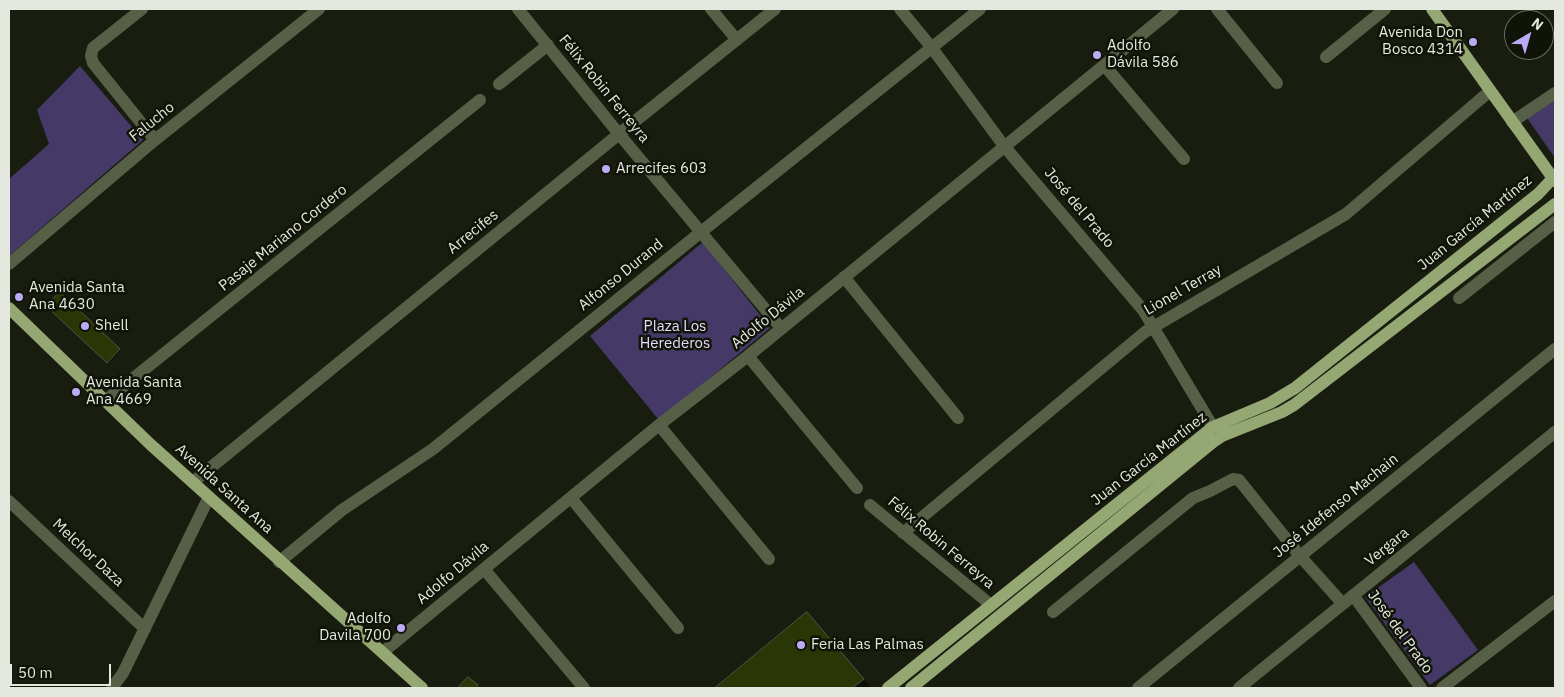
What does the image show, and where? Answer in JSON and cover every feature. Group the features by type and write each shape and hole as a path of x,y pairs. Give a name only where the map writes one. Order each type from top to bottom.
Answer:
{"main road":[{"path":"1432,9 1555,179"},
{"name":"Juan García Martínez","path":"888,688 991,605 1217,432 1270,404 1295,388 1555,179"},
{"name":"Juan García Martínez","path":"911,688 1217,432 1282,412 1294,405 1555,204"},
{"name":"Avenida Santa Ana","path":"9,308 105,401 279,562 422,688"}],"street":[{"path":"142,9 93,48 92,56 93,63 155,140"},
{"name":"Falucho","path":"9,264 155,140 319,9"},
{"name":"Félix Robin Ferreyra","path":"518,9 618,134 781,328"},
{"path":"711,9 737,40"},
{"name":"Arrecifes","path":"193,482 618,134 776,9"},
{"name":"José del Prado","path":"900,9 932,48 1004,146 1143,310 1217,432"},
{"name":"Alfonso Durand","path":"279,562 342,510 433,449 700,232 980,9"},
{"name":"Adolfo Dávila","path":"383,652 659,425 748,356 1173,9"},
{"path":"1217,9 1277,83"},
{"path":"1326,57 1385,9"},
{"path":"499,84 548,45"},
{"path":"1104,65 1184,159"},
{"name":"Lionel Terray","path":"903,532 1153,326 1346,214 1490,91"},
{"path":"1512,122 1555,93"},
{"name":"Pasaje Mariano Cordero","path":"105,401 480,100"},
{"path":"1459,298 1555,222"},
{"path":"844,277 958,418"},
{"name":"José Idefenso Machain","path":"1138,688 1555,349"},
{"path":"748,356 857,488"},
{"path":"659,425 769,559"},
{"name":"Vergara","path":"1239,688 1555,432"},
{"path":"1053,612 1194,498 1233,479 1239,480 1300,556 1343,604"},
{"path":"112,688 123,673 209,497"},
{"path":"571,498 678,628"},
{"name":"Melchor Daza","path":"9,500 145,629"},
{"name":"Félix Robin Ferreyra","path":"870,505 991,605"},
{"path":"484,568 584,688"},
{"name":"José del Prado","path":"1353,595 1421,688"},
{"path":"1442,688 1555,601"}],"green space":[{"path":"80,66 143,140 9,256 9,179 49,144 37,110"},
{"path":"1555,100 1555,158 1527,118"},
{"name":"Plaza Los Herederos","path":"703,242 770,328 659,420 590,336"},
{"path":"1414,562 1478,650 1430,685 1365,597"}],"building":[{"path":"60,292 120,349 107,363 46,306"},
{"name":"Feria Las Palmas","path":"807,612 864,679 852,688 715,688"},
{"path":"468,677 478,685 475,688 458,688"}],"place":[{"name":"Avenida Don Bosco 4314","path":"1473,42"},
{"name":"Adolfo Dávila 586","path":"1097,55"},
{"name":"Arrecifes 603","path":"606,169"},
{"name":"Avenida Santa Ana 4630","path":"19,297"},
{"name":"Shell","path":"85,326"},
{"name":"Avenida Santa Ana 4669","path":"76,392"},
{"name":"Adolfo Davila 700","path":"401,628"},
{"name":"Feria Las Palmas","path":"801,645"}]}
